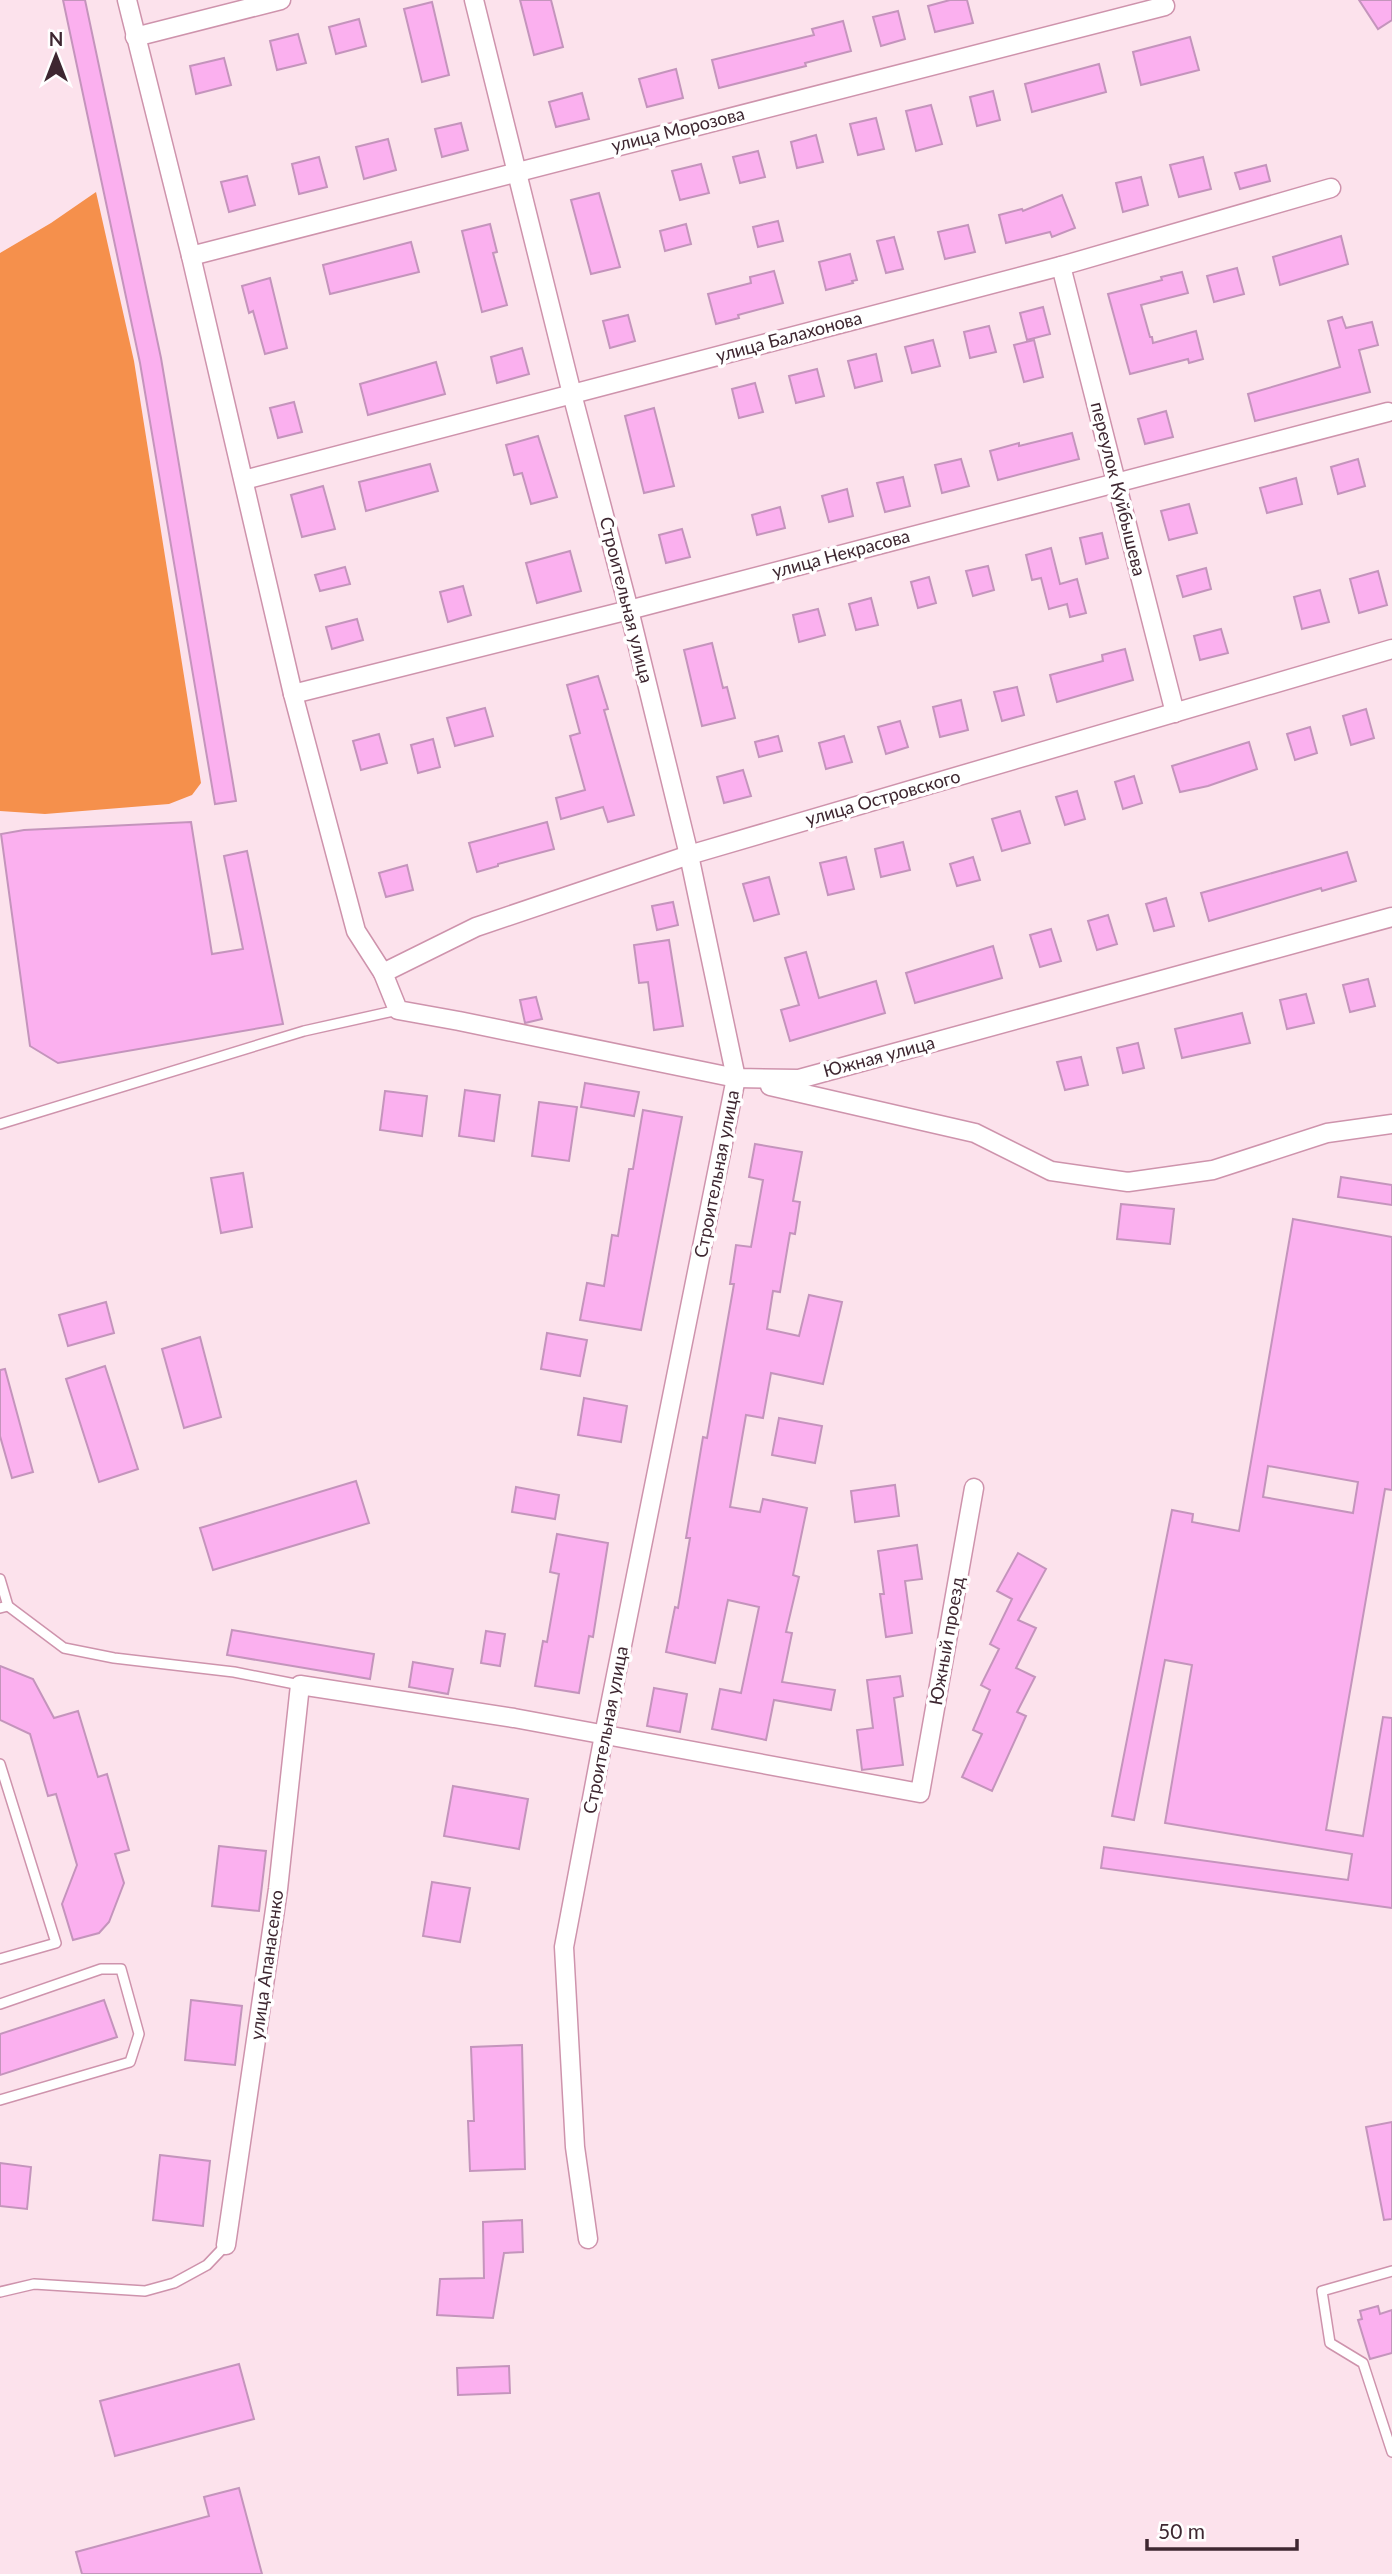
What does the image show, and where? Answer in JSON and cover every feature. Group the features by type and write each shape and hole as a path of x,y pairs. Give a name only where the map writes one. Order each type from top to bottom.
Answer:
{"street":[{"path":"127,0 191,256 293,694 356,931 383,973 398,1010"},
{"path":"135,37 281,0"},
{"name":"Строительная улица","path":"474,0 689,855 736,1078 564,1947 575,2147 587,2239"},
{"name":"улица Морозова","path":"191,256 1165,6"},
{"name":"улица Балахонова","path":"244,480 1061,265 1331,188"},
{"name":"переулок Куйбышева","path":"1061,265 1175,713"},
{"name":"улица Некрасова","path":"293,694 629,610 1388,412"},
{"name":"улица Островского","path":"383,973 477,928 689,855 1392,649"},
{"name":"Южная улица","path":"398,1010 736,1078 799,1079 1392,917"},
{"path":"736,1078 975,1133 1051,1171 1128,1182 1213,1170 1327,1133 1392,1124"},
{"name":"Южный проезд","path":"604,1735 920,1793 974,1488"},
{"path":"300,1685 514,1718 604,1735"},
{"name":"улица Апанасенко","path":"226,2245 278,1889 300,1685"}],"lane":[{"path":"0,1124 304,1031 398,1010"},
{"path":"0,1579 4,1607 64,1648 114,1658 234,1672 300,1685"},
{"path":"0,1764 56,1943 0,1959"},
{"path":"0,2004 101,1969 121,1969 139,2034 130,2062 0,2100"},
{"path":"0,2292 34,2284 145,2291 174,2283 207,2265 226,2245"},
{"path":"1392,2271 1322,2291 1330,2343 1363,2363 1392,2452"}],"shaded area":[{"path":"96,192 134,361 201,783 192,795 169,804 45,814 0,811 0,253"}],"building":[{"path":"63,0 85,0 161,358 236,801 215,804 140,363"},
{"path":"520,0 551,0 563,47 534,55"},
{"path":"950,0 967,0 973,23 935,32 928,6"},
{"path":"1359,0 1392,0 1392,20 1378,29"},
{"path":"432,2 449,75 422,82 404,9"},
{"path":"898,11 905,39 881,46 873,17"},
{"path":"359,19 366,46 336,54 329,27"},
{"path":"843,21 851,51 805,63 806,66 719,88 712,60 814,35 812,29"},
{"path":"298,34 306,63 277,70 270,41"},
{"path":"1190,37 1199,70 1141,85 1133,52"},
{"path":"224,58 231,85 196,94 190,66"},
{"path":"1099,64 1106,92 1032,112 1025,84"},
{"path":"676,69 683,98 647,107 639,79"},
{"path":"993,91 1000,120 977,126 970,97"},
{"path":"582,93 589,119 556,127 549,102"},
{"path":"931,105 942,144 916,151 906,111"},
{"path":"876,118 884,149 858,155 850,124"},
{"path":"461,123 468,150 442,157 435,129"},
{"path":"816,135 823,162 797,168 791,142"},
{"path":"388,139 396,170 364,179 356,147"},
{"path":"758,151 765,177 740,183 733,157"},
{"path":"319,157 327,187 299,194 292,164"},
{"path":"1203,157 1211,189 1179,197 1170,165"},
{"path":"701,164 709,193 680,200 672,171"},
{"path":"1266,165 1270,181 1240,189 1235,173"},
{"path":"247,176 255,205 229,212 221,182"},
{"path":"1141,177 1148,205 1123,212 1116,183"},
{"path":"599,193 620,267 591,274 571,200"},
{"path":"1062,195 1075,228 1052,237 1050,232 1006,243 999,215 1022,209 1023,211"},
{"path":"778,221 783,241 758,247 753,227"},
{"path":"490,224 497,252 493,253 507,305 482,312 462,231"},
{"path":"686,224 691,244 665,251 660,231"},
{"path":"968,225 975,252 945,259 938,232"},
{"path":"1341,236 1348,264 1280,285 1273,257"},
{"path":"894,237 903,269 886,273 877,241"},
{"path":"411,242 419,272 330,294 323,265"},
{"path":"850,254 857,280 826,290 819,262"},
{"path":"1237,268 1244,294 1214,302 1207,276"},
{"path":"774,271 783,303 716,324 708,294 751,283 750,277"},
{"path":"1182,272 1188,293 1141,305 1153,343 1196,331 1203,359 1189,363 1188,359 1130,374 1108,294"},
{"path":"270,278 287,348 265,354 253,311 249,313 242,286"},
{"path":"1043,307 1050,334 1027,340 1020,313"},
{"path":"628,315 635,341 610,348 603,321"},
{"path":"1342,317 1346,328 1372,322 1378,345 1359,350 1370,392 1255,421 1248,394 1340,367 1328,321"},
{"path":"989,326 996,352 970,358 964,332"},
{"path":"933,340 940,366 912,373 905,347"},
{"path":"1034,340 1043,377 1024,382 1014,345"},
{"path":"522,348 529,374 497,383 491,357"},
{"path":"876,354 882,381 855,388 848,361"},
{"path":"436,362 445,394 368,415 360,384"},
{"path":"817,369 824,396 796,403 789,376"},
{"path":"755,383 763,412 739,418 732,389"},
{"path":"294,402 302,432 278,438 270,408"},
{"path":"654,408 674,486 644,493 625,416"},
{"path":"1166,411 1173,437 1145,444 1138,419"},
{"path":"1072,433 1079,459 998,480 990,451"},
{"path":"538,436 557,497 531,504 522,473 514,475 506,445"},
{"path":"961,459 969,486 942,493 935,465"},
{"path":"1358,459 1365,486 1338,494 1331,467"},
{"path":"430,464 438,491 366,511 359,482"},
{"path":"903,477 910,506 885,512 877,483"},
{"path":"1296,478 1302,504 1267,513 1260,488"},
{"path":"323,486 335,529 302,537 291,495"},
{"path":"847,489 853,516 829,522 822,496"},
{"path":"1189,504 1197,533 1169,540 1161,511"},
{"path":"780,507 785,528 757,535 752,515"},
{"path":"682,529 690,557 666,563 659,535"},
{"path":"1102,533 1108,558 1086,564 1080,538"},
{"path":"1051,548 1060,584 1077,579 1086,613 1070,617 1067,604 1049,609 1041,578 1032,580 1026,555"},
{"path":"570,551 581,591 537,603 526,563"},
{"path":"988,566 994,590 973,596 966,571"},
{"path":"345,567 350,584 320,591 315,575"},
{"path":"1206,568 1211,589 1183,597 1177,576"},
{"path":"1378,571 1387,605 1359,613 1350,579"},
{"path":"929,577 936,603 918,608 911,582"},
{"path":"463,586 471,615 448,622 440,592"},
{"path":"1320,590 1329,622 1302,629 1294,597"},
{"path":"871,598 878,625 856,630 849,604"},
{"path":"818,609 825,635 799,642 793,615"},
{"path":"357,619 363,640 332,649 326,627"},
{"path":"1221,629 1228,653 1200,660 1194,636"},
{"path":"712,643 723,688 727,687 735,718 702,726 684,650"},
{"path":"1125,649 1133,680 1057,702 1050,675 1103,661 1102,655"},
{"path":"598,676 608,709 604,710 634,815 608,822 603,807 561,819 556,798 585,790 570,736 580,733 567,685"},
{"path":"1017,687 1024,715 1002,721 994,692"},
{"path":"961,700 968,730 940,737 933,707"},
{"path":"485,708 493,736 455,746 447,718"},
{"path":"1366,709 1374,738 1351,745 1343,716"},
{"path":"900,721 908,747 886,754 878,727"},
{"path":"1310,727 1317,753 1295,760 1287,734"},
{"path":"379,734 387,763 361,770 353,741"},
{"path":"778,736 782,751 759,757 755,742"},
{"path":"844,736 852,762 826,769 819,743"},
{"path":"433,739 440,767 418,773 411,745"},
{"path":"1249,742 1257,769 1208,786 1180,792 1172,766"},
{"path":"743,770 751,796 724,803 717,777"},
{"path":"1134,776 1142,803 1123,809 1115,782"},
{"path":"1077,791 1085,819 1065,825 1056,797"},
{"path":"1020,811 1030,843 1002,851 992,819"},
{"path":"191,822 212,954 243,949 224,856 247,851 283,1024 58,1063 30,1046 1,834 24,830"},
{"path":"547,822 554,849 477,872 469,843"},
{"path":"903,842 910,870 881,877 875,849"},
{"path":"1347,852 1356,881 1322,891 1321,888 1209,921 1201,893"},
{"path":"846,857 854,889 828,895 820,863"},
{"path":"973,857 980,880 957,886 950,864"},
{"path":"407,865 413,890 386,897 379,873"},
{"path":"769,877 779,914 754,921 743,884"},
{"path":"1166,898 1174,926 1154,931 1146,904"},
{"path":"673,902 678,925 657,930 652,906"},
{"path":"1108,915 1117,944 1097,950 1088,921"},
{"path":"1051,929 1061,961 1040,967 1030,935"},
{"path":"669,940 683,1026 654,1030 648,982 639,983 634,945"},
{"path":"993,946 1002,978 915,1003 906,973"},
{"path":"806,952 819,998 876,981 885,1013 790,1041 781,1010 799,1005 785,958"},
{"path":"1368,979 1375,1006 1350,1012 1343,985"},
{"path":"1306,994 1314,1023 1287,1029 1280,1000"},
{"path":"536,997 542,1019 525,1023 520,1000"},
{"path":"1242,1013 1250,1043 1182,1058 1175,1029"},
{"path":"1138,1043 1144,1068 1123,1073 1117,1048"},
{"path":"1081,1057 1088,1085 1065,1090 1057,1062"},
{"path":"585,1083 639,1092 634,1116 581,1107"},
{"path":"465,1090 500,1095 494,1141 459,1136"},
{"path":"385,1091 427,1096 422,1136 380,1130"},
{"path":"539,1102 577,1107 569,1161 532,1156"},
{"path":"643,1110 682,1117 641,1330 580,1320 587,1283 604,1286 612,1235 618,1236 629,1169 633,1169"},
{"path":"755,1144 802,1152 793,1201 800,1202 795,1234 790,1233 780,1292 773,1291 767,1329 799,1336 809,1295 842,1302 823,1384 771,1373 763,1418 746,1415 730,1507 760,1512 763,1499 807,1508 793,1575 799,1577 786,1632 792,1633 782,1682 835,1690 831,1710 774,1700 766,1740 712,1729 720,1689 741,1693 759,1607 728,1600 715,1663 666,1652 675,1607 678,1608 690,1538 686,1538 703,1437 707,1438 734,1284 730,1284 736,1245 751,1247 763,1180 749,1177"},
{"path":"243,1173 252,1227 221,1233 211,1178"},
{"path":"1341,1177 1392,1185 1392,1205 1338,1197"},
{"path":"1121,1204 1174,1209 1170,1244 1117,1239"},
{"path":"1293,1219 1392,1237 1392,1490 1385,1489 1326,1830 1363,1836 1383,1717 1392,1718 1392,1908 1101,1868 1104,1847 1348,1880 1352,1854 1165,1823 1192,1665 1165,1660 1134,1820 1112,1816 1172,1510 1193,1514 1192,1522 1239,1531","holes":["1268,1466 1358,1482 1353,1513 1263,1497"]},
{"path":"106,1302 114,1333 68,1346 59,1315"},
{"path":"547,1333 587,1340 580,1376 541,1369"},
{"path":"200,1337 221,1417 184,1428 162,1349"},
{"path":"105,1366 138,1469 99,1482 66,1379"},
{"path":"5,1369 33,1472 12,1478 0,1436 0,1370"},
{"path":"584,1398 627,1406 621,1442 578,1435"},
{"path":"779,1418 822,1426 815,1463 772,1455"},
{"path":"356,1481 369,1523 213,1570 200,1528"},
{"path":"895,1485 899,1516 855,1522 851,1491"},
{"path":"516,1487 559,1495 555,1519 512,1512"},
{"path":"557,1534 608,1543 593,1637 589,1636 579,1693 535,1686 543,1641 547,1642 559,1574 550,1572"},
{"path":"917,1545 922,1579 905,1581 912,1633 886,1637 878,1551"},
{"path":"1018,1553 1046,1569 1018,1620 1036,1628 1016,1668 1035,1677 1017,1712 1026,1716 992,1791 962,1777 982,1734 973,1730 990,1690 981,1685 999,1649 990,1644 1012,1599 997,1591"},
{"path":"232,1630 374,1654 370,1679 227,1655"},
{"path":"486,1631 505,1634 500,1666 481,1663"},
{"path":"413,1662 453,1669 448,1694 409,1687"},
{"path":"0,1666 33,1679 54,1718 78,1711 98,1777 107,1774 129,1850 115,1854 124,1883 109,1922 99,1933 73,1940 62,1904 77,1865 56,1794 48,1796 30,1734 0,1720"},
{"path":"900,1676 903,1696 894,1698 903,1765 862,1770 857,1730 873,1728 867,1680"},
{"path":"654,1688 687,1694 680,1732 647,1726"},
{"path":"453,1786 528,1799 519,1849 444,1836"},
{"path":"219,1846 266,1851 259,1911 212,1906"},
{"path":"432,1882 470,1888 460,1942 423,1936"},
{"path":"104,2000 117,2037 0,2075 0,2034"},
{"path":"191,2000 242,2006 235,2065 185,2060"},
{"path":"522,2045 525,2169 470,2171 468,2121 474,2121 471,2047"},
{"path":"1392,2122 1392,2219 1384,2220 1366,2127"},
{"path":"160,2155 210,2161 203,2226 153,2220"},
{"path":"0,2163 31,2167 27,2209 0,2206"},
{"path":"522,2220 523,2252 504,2253 493,2318 437,2315 440,2279 484,2278 483,2222"},
{"path":"1378,2306 1380,2314 1392,2310 1392,2353 1370,2359 1358,2320 1362,2319 1360,2311"},
{"path":"239,2364 254,2419 115,2456 100,2401"},
{"path":"509,2366 510,2393 458,2395 457,2368"},
{"path":"239,2488 262,2574 82,2574 76,2552 209,2516 204,2497"}]}
